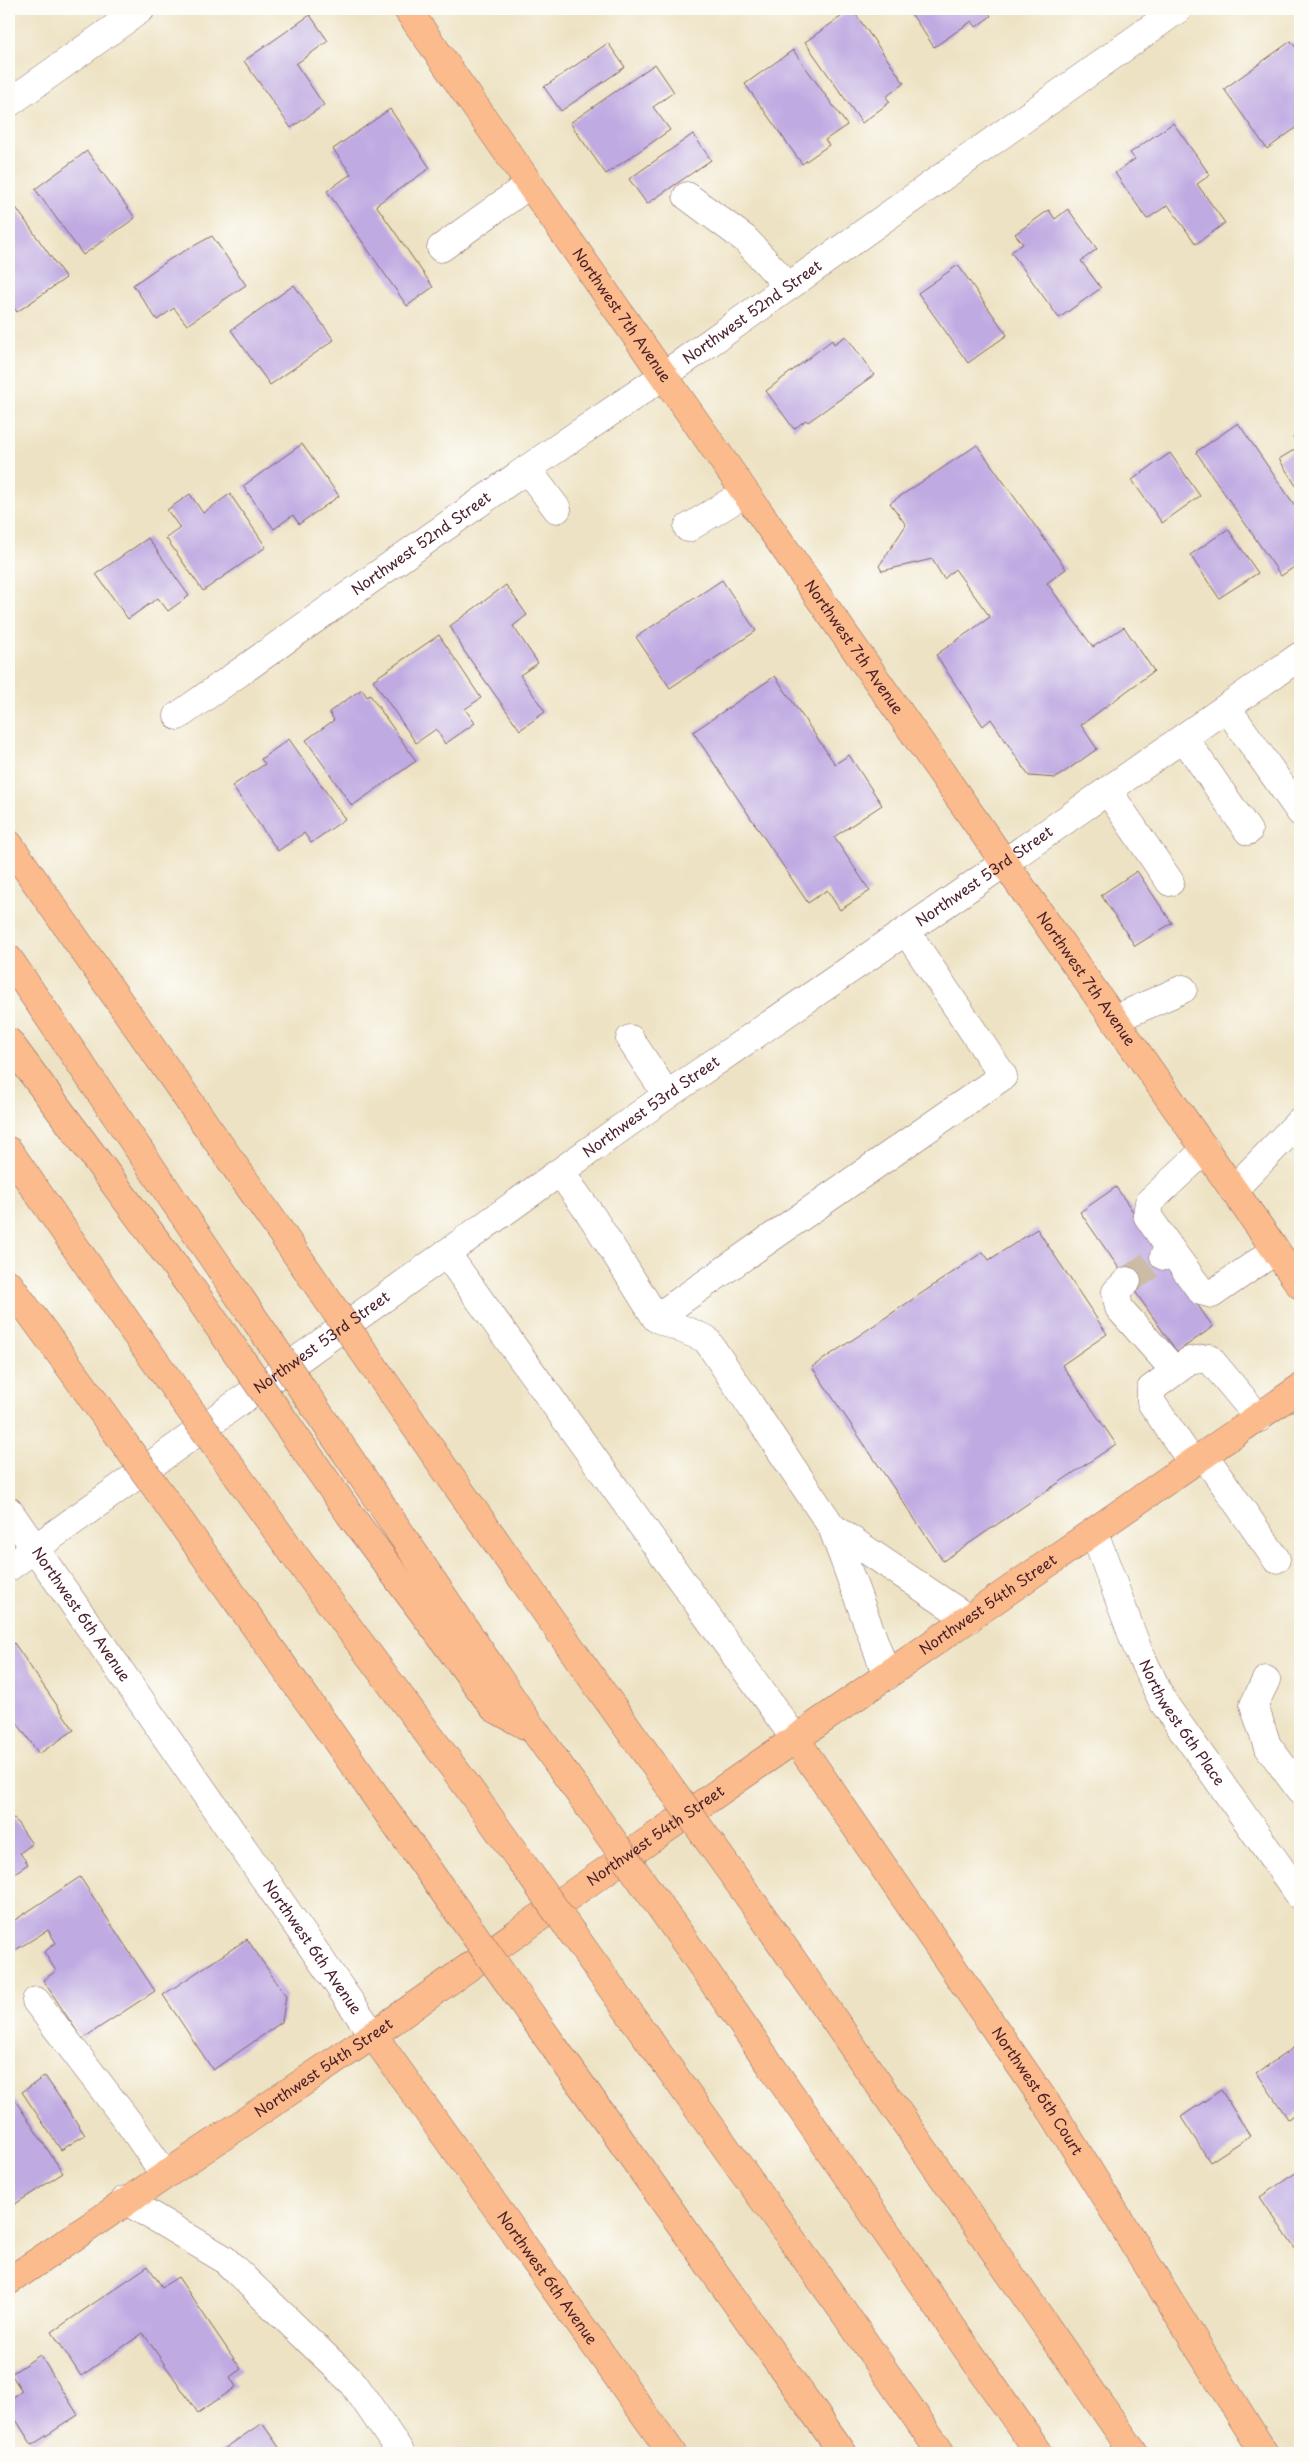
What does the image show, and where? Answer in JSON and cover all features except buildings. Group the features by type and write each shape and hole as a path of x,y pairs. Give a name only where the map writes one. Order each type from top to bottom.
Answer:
{"main road":[{"name":"Northwest 7th Avenue","path":"407,9 745,493 1006,862 1300,1285"},
{"path":"9,844 435,1455 756,1907 1134,2453"},
{"path":"9,959 534,1730 693,1953 1040,2453"},
{"path":"9,1042 190,1286 351,1516 494,1708 534,1730"},
{"path":"9,1151 132,1329 295,1556 464,1782 843,2311 941,2453"},
{"path":"9,1284 235,1598 843,2453"},
{"name":"Northwest 54th Street","path":"9,2281 125,2200 373,2036 578,1890 1300,1388"},
{"name":"Northwest 6th Court","path":"796,1740 1054,2113 1264,2453"},
{"name":"Northwest 6th Avenue","path":"373,2036 672,2453"}],"street":[{"path":"9,103 141,9"},
{"name":"Northwest 52nd Street","path":"178,716 527,469 663,376 1178,9"},
{"path":"441,248 530,184"},
{"path":"687,196 745,239 788,286"},
{"path":"527,469 557,509"},
{"path":"688,528 745,493"},
{"name":"Northwest 53rd Street","path":"9,1567 667,1095 1006,862 1300,656"},
{"path":"1227,708 1300,812"},
{"path":"1184,738 1248,831"},
{"path":"1108,791 1170,882"},
{"path":"656,1318 1003,1076 906,931"},
{"path":"1115,1019 1183,989"},
{"path":"630,1039 667,1095"},
{"path":"1233,1190 1300,1121"},
{"path":"1206,1149 1149,1202 1147,1215 1167,1253 1201,1290 1212,1294 1276,1250"},
{"path":"560,1172 656,1318 706,1339 832,1527 886,1676"},
{"path":"446,1253 796,1740"},
{"path":"1128,1281 1116,1292 1119,1308 1175,1371"},
{"path":"1259,1418 1209,1358 1189,1361 1151,1388 1151,1402 1198,1458 1276,1559"},
{"name":"Northwest 6th Avenue","path":"9,1511 373,2036"},
{"path":"832,1527 969,1618"},
{"name":"Northwest 6th Place","path":"1094,1532 1138,1650 1163,1702 1300,1896"},
{"path":"1266,1680 1254,1705 1267,1745 1300,1790"},
{"path":"36,2001 132,2127 165,2175"},
{"path":"125,2200 224,2259 354,2384 401,2453"}],"tunnel":[{"path":"1127,1281 1164,1256"}]}
